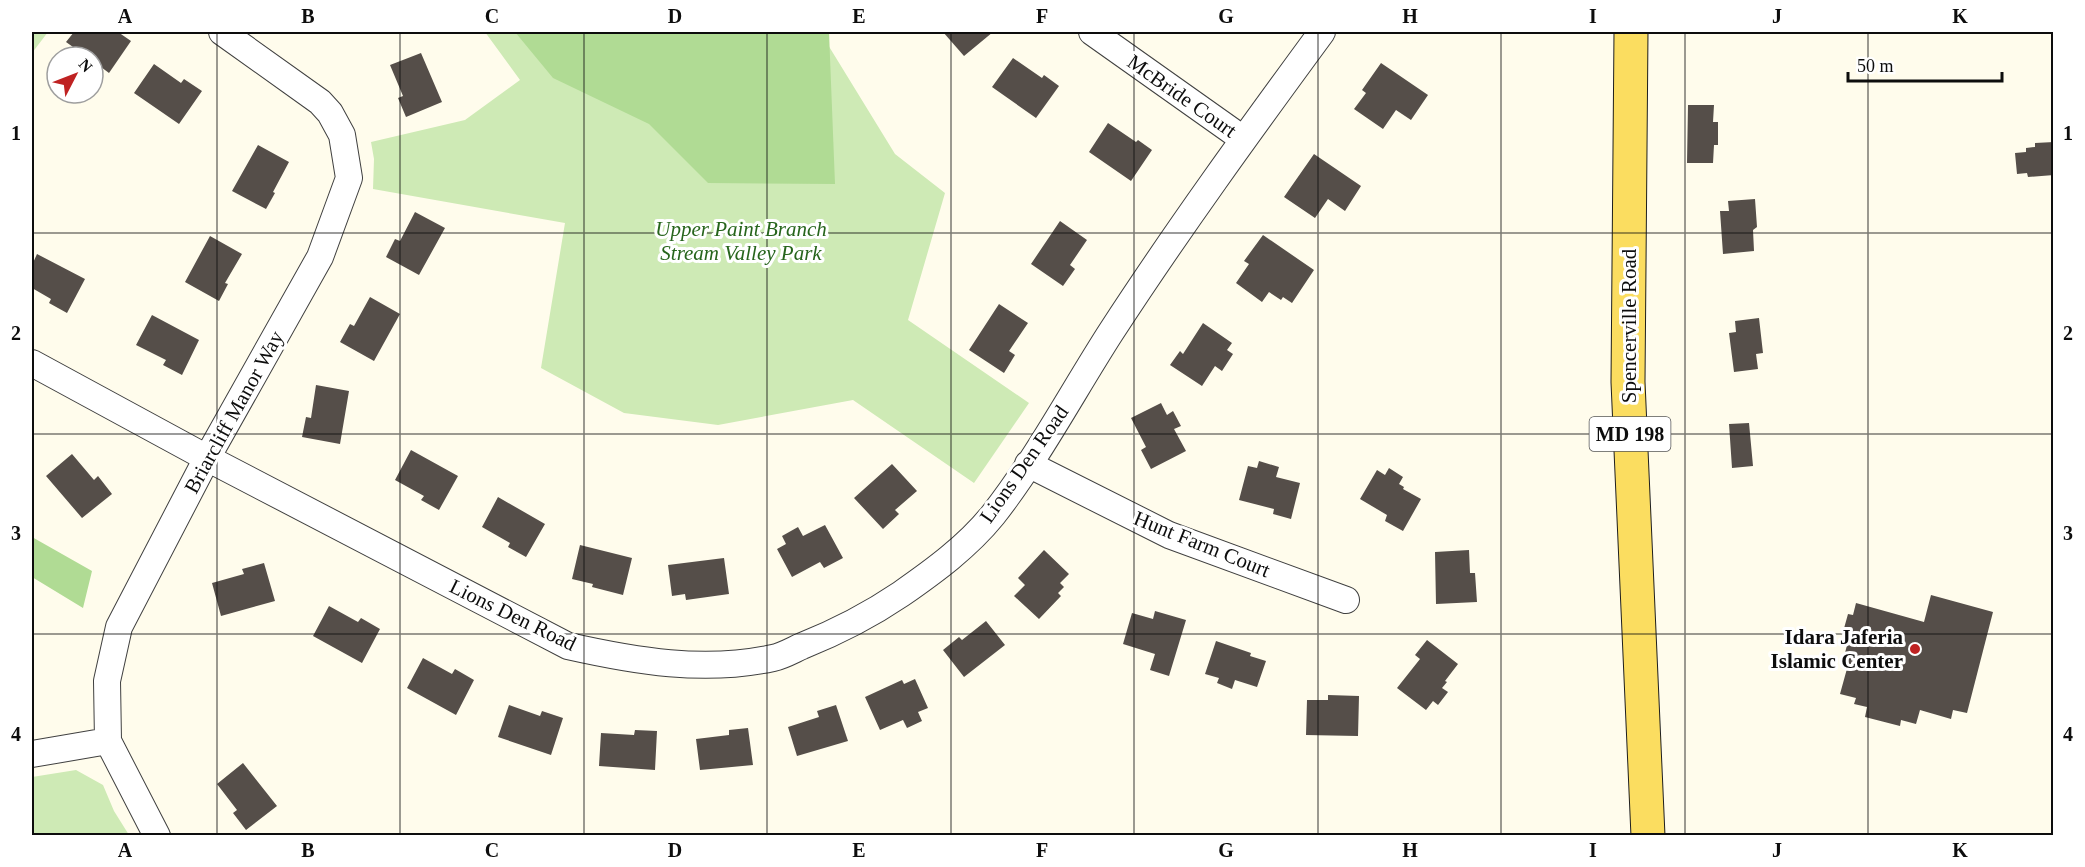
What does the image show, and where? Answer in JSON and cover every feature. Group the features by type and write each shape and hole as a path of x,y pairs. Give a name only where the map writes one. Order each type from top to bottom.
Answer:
{"main road":[{"name":"Spencerville Road","path":"1631,32 1628,382 1648,836"}],"street":[{"name":"Briarcliff Manor Way","path":"158,836 108,741 107,681 119,627 207,458 320,257 349,178 342,135 330,112 312,96 222,32"},
{"name":"McBride Court","path":"1092,32 1243,139"},
{"name":"Lions Den Road","path":"32,363 207,458 568,646 625,659 683,665 729,664 775,658 833,633 888,603 944,565 992,516 1028,464 1112,330 1243,139 1322,32"},
{"name":"Hunt Farm Court","path":"1028,464 1169,535 1346,600"},
{"path":"32,754 108,741"}],"green space":[{"path":"32,32 48,32 32,53"},
{"name":"Upper Paint Branch Stream Valley Park","path":"485,32 826,32 825,40 895,154 945,193 908,320 1029,403 974,483 853,400 718,425 624,413 541,368 565,223 373,189 374,159 371,142 465,120 520,80"},
{"path":"515,32 829,32 835,184 708,183 649,124 553,78"},
{"path":"32,537 92,571 83,608 32,577"},
{"path":"76,770 103,785 114,811 129,835 32,835 32,777"}],"building":[{"path":"74,32 118,32 131,41 109,73 105,70 105,45 70,45 66,42"},
{"path":"943,32 993,32 964,56"},
{"path":"421,53 442,102 406,117 398,98 403,96 390,65"},
{"path":"1013,58 1042,78 1044,75 1059,86 1036,118 992,87"},
{"path":"1381,63 1428,95 1411,120 1396,110 1383,129 1354,109 1366,93 1362,90"},
{"path":"154,64 181,83 184,79 202,91 179,124 134,93"},
{"path":"1688,105 1714,105 1713,122 1718,122 1718,145 1714,145 1713,163 1687,163"},
{"path":"1108,123 1152,150 1131,181 1089,152"},
{"path":"2054,142 2054,175 2028,177 2027,173 2017,174 2015,153 2026,152 2026,148 2035,147 2035,143"},
{"path":"258,145 289,162 266,209 232,191"},
{"path":"1314,154 1361,186 1345,211 1328,199 1315,218 1284,197"},
{"path":"1755,199 1757,227 1753,230 1754,251 1723,254 1720,211 1729,211 1728,201"},
{"path":"415,212 445,228 419,275 386,257 395,239 400,241"},
{"path":"1060,221 1087,240 1070,265 1075,269 1063,286 1031,264"},
{"path":"1263,235 1314,270 1292,303 1283,297 1281,300 1269,292 1262,302 1236,283 1249,264 1244,261"},
{"path":"210,236 242,254 225,283 228,284 219,301 185,282"},
{"path":"37,254 85,279 67,313 49,303 51,299 32,288 32,265"},
{"path":"370,297 400,314 374,361 340,342 350,324 354,326"},
{"path":"999,304 1028,323 1009,351 1015,355 1004,373 969,350"},
{"path":"152,315 199,340 182,375 163,365 166,360 136,345"},
{"path":"1759,318 1763,353 1756,354 1758,369 1734,372 1729,333 1736,332 1735,321"},
{"path":"1203,323 1232,343 1227,350 1233,354 1222,371 1215,366 1202,386 1170,365 1180,351 1183,354"},
{"path":"316,385 349,391 340,444 302,437 306,417 311,418"},
{"path":"1161,403 1167,415 1173,411 1181,426 1174,429 1186,451 1151,469 1141,450 1146,447 1131,418"},
{"path":"1749,423 1753,466 1732,468 1729,424"},
{"path":"411,450 458,476 439,510 421,500 424,496 395,480"},
{"path":"72,454 94,480 98,476 112,494 82,518 46,476"},
{"path":"1259,461 1279,467 1276,477 1300,483 1291,519 1273,514 1274,509 1239,500 1248,466 1257,468"},
{"path":"892,464 917,491 895,510 899,514 883,529 854,498"},
{"path":"1389,468 1403,477 1399,484 1404,487 1403,489 1421,499 1403,531 1385,521 1387,515 1360,499 1377,470 1385,475"},
{"path":"498,497 545,524 526,557 508,547 510,543 482,527"},
{"path":"825,525 843,558 824,568 820,562 792,577 777,549 786,544 782,536 798,527 803,536"},
{"path":"580,545 632,558 623,595 572,579"},
{"path":"1044,550 1069,574 1060,583 1064,587 1058,593 1061,596 1039,619 1014,596 1025,585 1018,578"},
{"path":"1469,550 1470,573 1475,573 1477,602 1436,604 1435,552"},
{"path":"724,558 729,594 686,600 685,594 672,596 668,565"},
{"path":"264,563 275,601 221,616 212,583 244,574 242,569"},
{"name":"Idara Jaferia Islamic Center","path":"1931,595 1993,612 1967,713 1953,710 1951,719 1920,710 1916,724 1901,720 1900,726 1865,717 1867,707 1854,704 1856,698 1840,694 1848,665 1842,664 1850,634 1843,632 1848,614 1853,615 1856,603 1924,622"},
{"path":"329,606 358,622 361,618 380,629 362,663 313,636"},
{"path":"1155,611 1186,620 1169,676 1150,670 1155,654 1123,644 1132,613 1153,619"},
{"path":"986,621 1005,645 964,677 943,650 959,637 962,640"},
{"path":"1427,640 1458,664 1442,688 1448,692 1438,705 1433,701 1426,710 1397,688 1420,659 1415,655"},
{"path":"1216,641 1251,653 1250,656 1266,661 1257,687 1235,680 1232,689 1217,683 1219,678 1205,674"},
{"path":"423,658 452,674 455,669 474,680 456,715 407,688"},
{"path":"915,679 928,708 918,712 922,721 907,728 903,720 880,730 865,697 902,680 904,684"},
{"path":"1328,695 1359,696 1358,736 1306,735 1307,700 1328,700"},
{"path":"509,705 540,716 542,711 563,718 551,755 498,737"},
{"path":"836,705 848,741 797,756 788,727 819,717 817,711"},
{"path":"748,728 753,765 700,770 696,739 729,735 729,730"},
{"path":"635,730 657,731 655,770 599,766 601,733 634,735"},
{"path":"243,763 277,806 246,830 233,813 237,810 217,784"}],"place":[{"name":"Idara Jaferia Islamic Center","path":"1915,649"}]}
